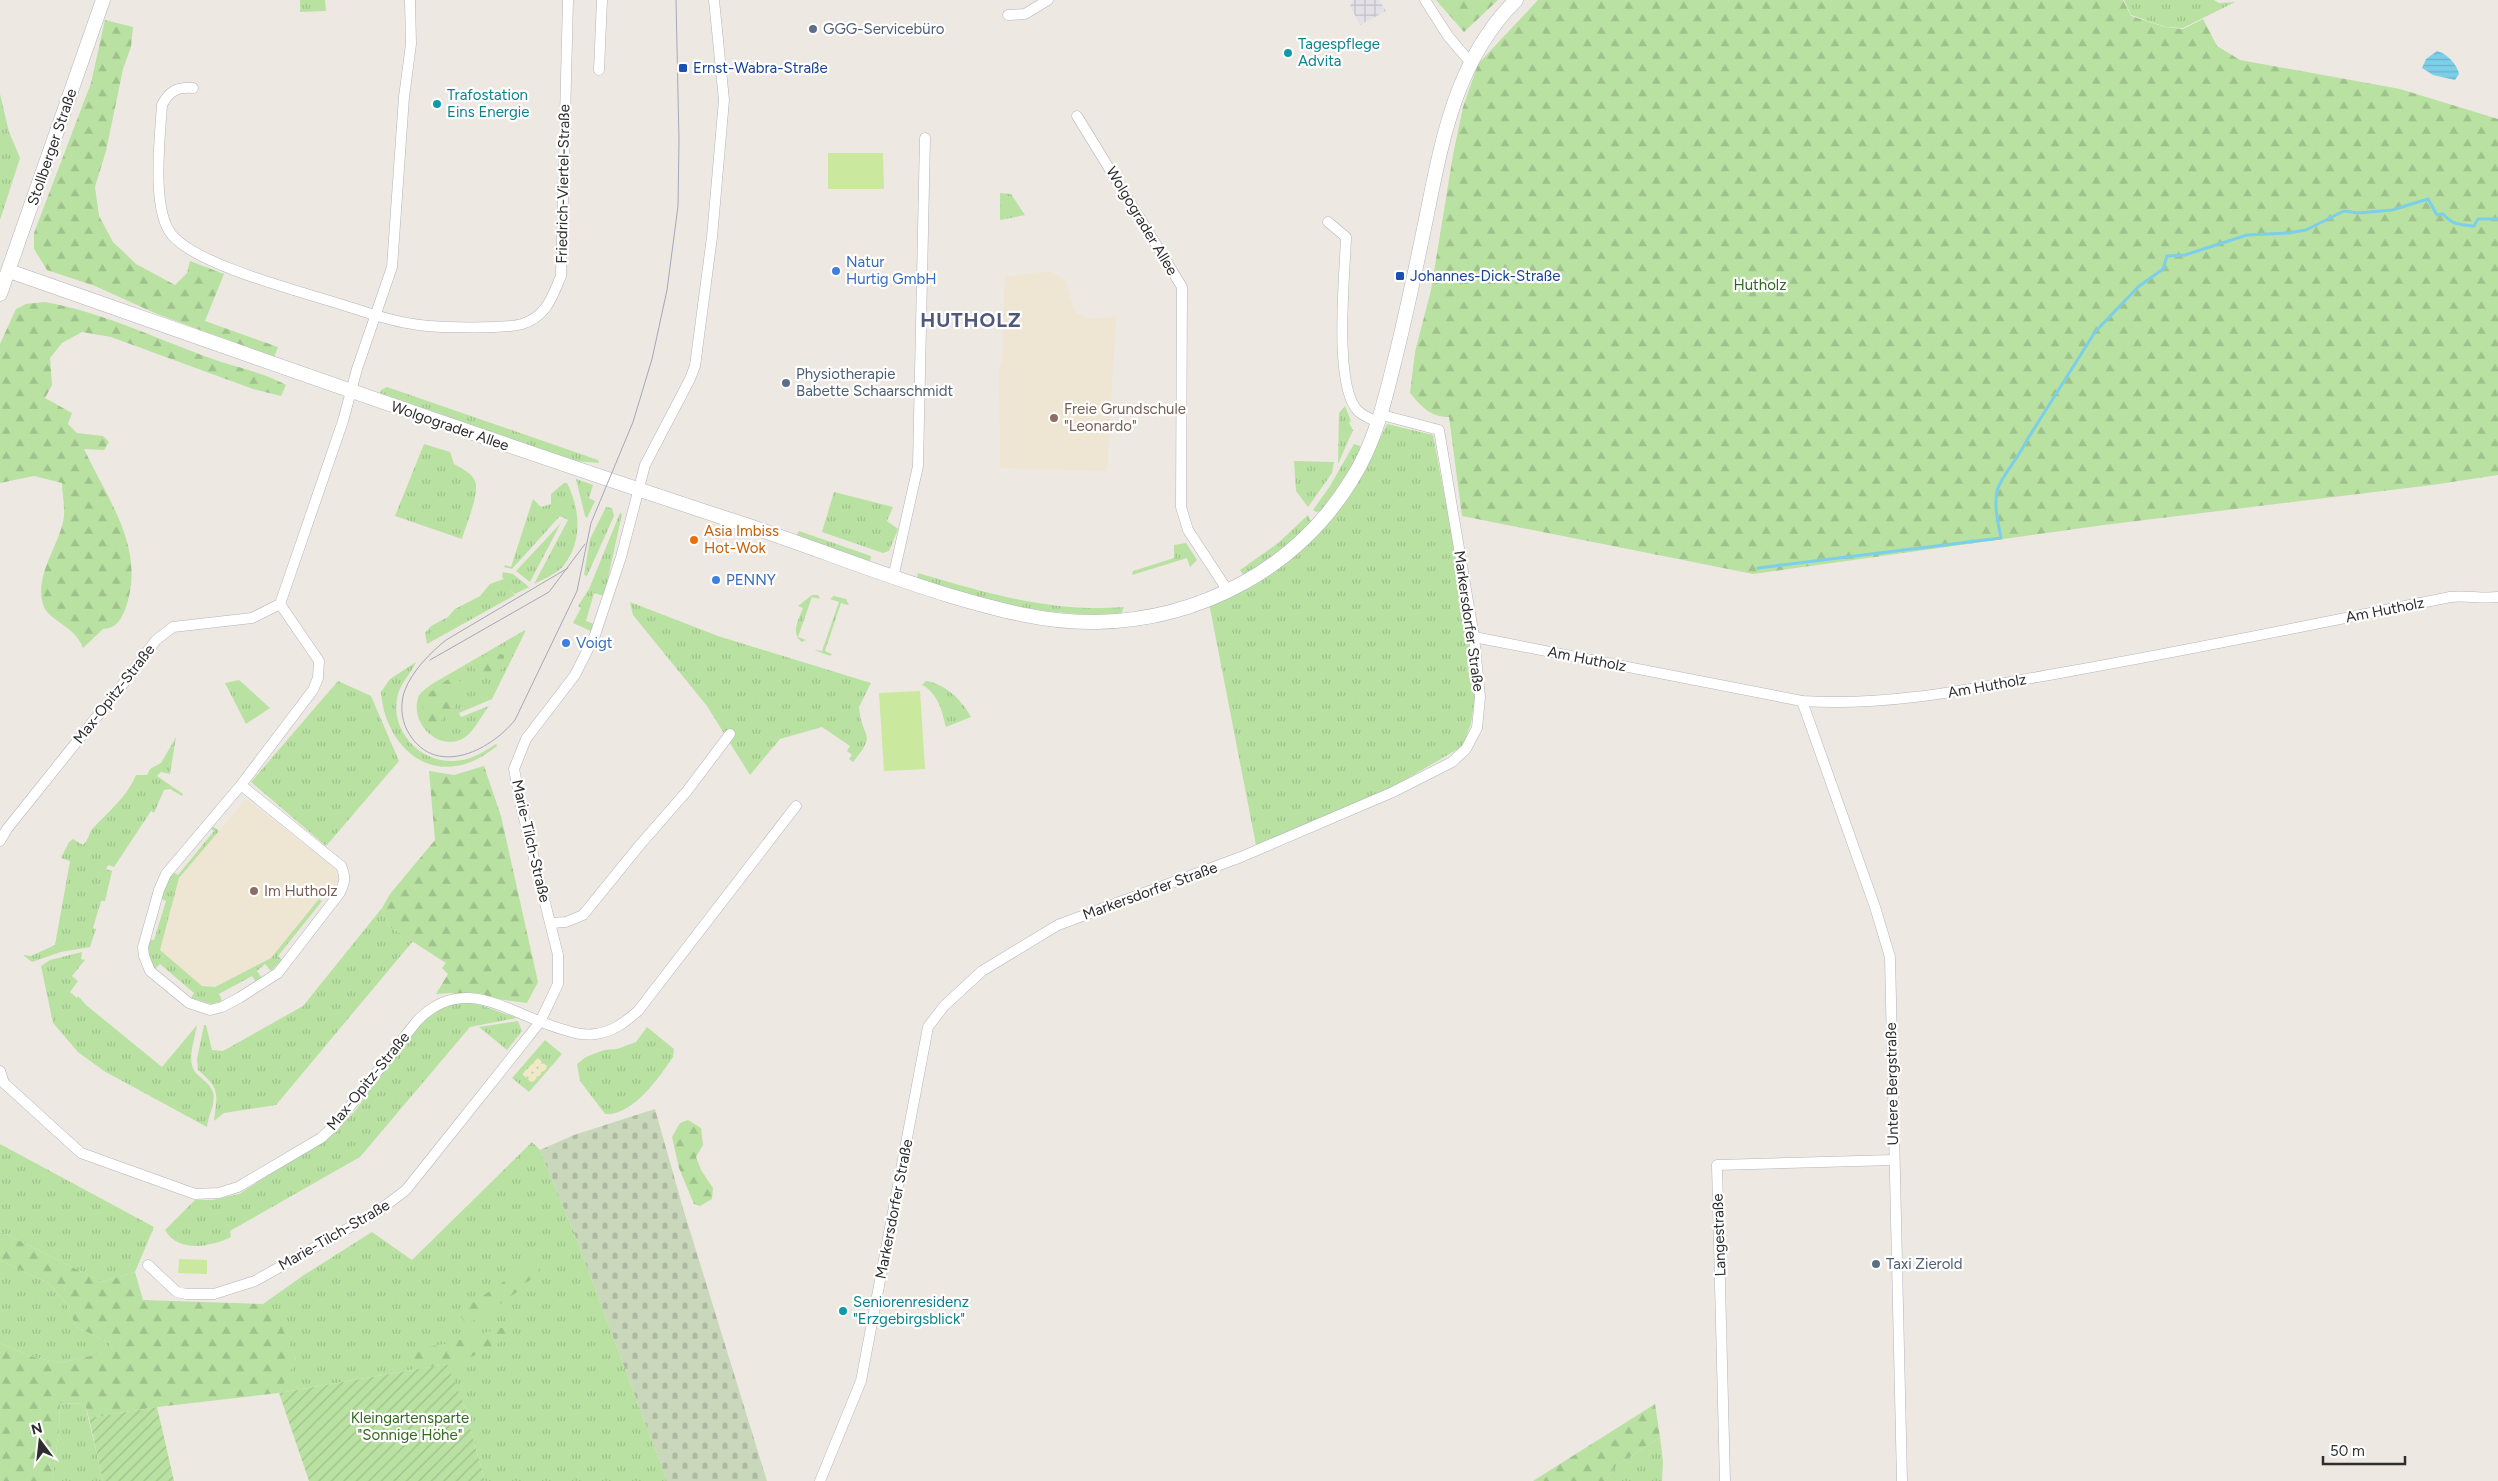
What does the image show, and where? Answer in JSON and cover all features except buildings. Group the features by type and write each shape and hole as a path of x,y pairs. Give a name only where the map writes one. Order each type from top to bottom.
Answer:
{"main road":[{"name":"Stollberger Straße","path":"0,294 103,0"},
{"name":"Wolgograder Allee","path":"9,271 569,468 639,490 893,578 1011,613 1065,621 1099,622 1158,616 1202,603 1228,591 1276,564 1316,528 1353,478 1380,419 1406,317 1445,128 1470,62 1486,34 1516,0"}],"street":[{"path":"241,785 341,866 345,875 344,884 339,894 278,973 239,998 222,1007 210,1010 189,1003 150,971 142,947 159,890 166,874 241,785 313,690 318,678 319,661 280,604 343,421 350,390 392,267 404,96 411,44 410,0"},
{"name":"Friedrich-Viertel-Straße","path":"193,88 172,91 162,105 161,206 171,234 193,251 232,268 376,316 414,325 508,327 524,324 547,309 561,276 568,0"},
{"path":"600,70 602,0"},
{"path":"639,490 645,465 695,366 712,237 724,100 714,0"},
{"path":"1008,16 1025,14 1048,0"},
{"path":"1425,0 1448,36 1470,62"},
{"name":"Wolgograder Allee","path":"1077,116 1182,287 1181,507 1188,530 1228,591"},
{"path":"893,578 918,466 925,138"},
{"path":"1328,222 1346,237 1343,345 1347,388 1358,410 1380,419"},
{"name":"Markersdorfer Straße","path":"820,1481 860,1382 928,1027 944,1006 982,971 1058,926 1241,857 1393,792 1452,762 1472,741 1477,728 1480,698 1474,637 1439,430 1380,419"},
{"name":"Marie-Tilch-Straße","path":"148,1265 177,1292 186,1294 214,1294 255,1281 377,1212 406,1190 540,1022 558,984 558,955 522,810 514,769 526,739 574,675 595,635 621,557 639,490"},
{"name":"Am Hutholz","path":"1474,637 1802,701 1835,704 1972,690 2184,651 2450,597 2465,595 2479,599 2498,597"},
{"name":"Max-Opitz-Straße","path":"0,841 6,829 123,684 156,640 173,627 252,618 280,604"},
{"name":"Untere Bergstraße","path":"1802,701 1875,907 1890,957 1893,1160 1902,1481"},
{"name":"Marie-Tilch-Straße","path":"551,923 566,922 584,915 639,846 687,792 730,734"},
{"path":"540,1022 579,1034 593,1035 623,1024 638,1011 796,806"},
{"name":"Max-Opitz-Straße","path":"0,1071 4,1083 81,1153 196,1194 219,1193 238,1187 321,1138 336,1124 428,1009 445,1000 461,997 485,1000 540,1022"},
{"name":"Langestraße","path":"1725,1481 1717,1165 1893,1160"}],"shaded area":[{"path":"1353,0 1379,0 1386,11 1360,25 1350,6"},
{"name":"Freie Grundschule \"Leonardo\"","path":"1049,271 1065,280 1075,313 1089,319 1116,317 1107,471 1000,468 999,367 1002,361 1005,277"},
{"name":"Im Hutholz","path":"246,799 334,868 338,879 329,896 324,893 271,958 214,987 202,986 160,950 179,878"}],"green space":[{"path":"300,0 325,0 326,11 300,12"},
{"path":"1436,0 1498,0 1464,32"},
{"name":"Hutholz","path":"1538,0 2123,0 2131,16 2165,27 2183,29 2203,19 2217,46 2240,60 2400,89 2498,119 2498,475 2432,485 2104,525 1753,574 1462,516 1449,417 1442,417 1431,413 1410,393 1415,352 1431,290 1453,155 1463,107 1478,64"},
{"path":"2124,0 2214,0 2219,3 2235,2 2183,28 2166,27 2131,15"},
{"path":"105,20 133,27 131,47 123,69 106,151 95,187 99,216 113,242 136,264 175,285 187,273 190,261 224,274 205,321 278,347 274,357 157,314 95,286 47,270 34,249 34,233 91,83"},
{"path":"0,94 9,132 20,158 0,220"},
{"path":"828,153 883,153 884,189 828,189"},
{"path":"1000,193 1011,194 1025,215 1000,220"},
{"path":"45,302 66,306 107,319 207,357 267,376 286,385 281,396 253,389 111,337 82,332 62,343 50,358 52,385 45,398 72,413 68,424 77,433 103,436 109,442 104,450 84,449 121,525 128,545 131,565 131,586 126,607 120,619 112,627 103,629 83,648 79,640 69,629 47,612 41,596 44,574 64,517 62,483 34,476 0,483 0,344 16,309 26,304"},
{"path":"387,387 598,460 599,463 575,461 380,393 381,390"},
{"path":"1345,406 1351,421 1349,423 1353,430 1338,464 1339,413"},
{"path":"1387,424 1433,435 1471,637 1475,699 1471,723 1463,746 1391,788 1256,845 1209,603 1231,594 1288,562 1374,451"},
{"path":"424,444 450,452 454,464 474,478 476,493 462,539 395,516"},
{"path":"1354,444 1360,446 1360,450 1345,478 1321,511 1316,512 1313,510 1330,486"},
{"path":"1294,461 1334,462 1332,473 1308,507 1296,491"},
{"path":"576,479 593,485 589,498 595,501 587,518 585,516"},
{"path":"564,483 567,483 575,503 577,535 570,555 564,565 550,576 534,584 568,520 560,516 512,569 504,567 505,565 511,567 533,499 541,507 551,504 551,494"},
{"path":"834,492 893,507 887,521 898,529 889,551 883,553 822,532"},
{"path":"606,507 612,508 614,516 587,576 584,575 590,539"},
{"path":"620,513 622,514 604,596 594,593 586,621 594,624 591,631 573,623 581,608 578,606 589,589"},
{"path":"1308,515 1311,521 1296,537 1244,576 1240,570 1277,544"},
{"path":"561,523 530,582 516,571"},
{"path":"799,531 871,556 870,561 796,536"},
{"path":"1186,543 1197,560 1190,567 1187,558 1132,575 1133,571 1174,558 1174,545"},
{"path":"503,572 513,574 529,587 515,594 510,590 515,595 427,644 425,633 431,626 448,617 455,609 480,596 490,584 504,579 502,577"},
{"path":"918,573 1020,600 1071,607 1124,607 1121,614 1095,615 1018,606 992,601 917,578"},
{"path":"812,595 818,595 820,599 812,597 798,637 806,640 802,642 798,638 796,630 803,608 798,606"},
{"path":"834,596 846,599 849,605 841,603 825,651 832,654 830,656 814,650 822,651 839,602 830,599"},
{"path":"630,602 718,636 871,683 859,707 867,740 861,752 853,762 849,759 852,755 847,751 850,746 822,727 780,739 750,775 707,706 633,615"},
{"path":"525,630 492,699 459,713 461,717 489,706 470,733 466,737 453,742 435,738 428,732 418,717 418,698 422,692 432,684"},
{"path":"492,652 504,655 503,668 489,678 480,678 475,672 474,664 480,658"},
{"path":"416,662 400,689 396,711 404,734 411,743 430,757 454,761 471,758 496,744 497,746 483,756 468,763 450,767 434,765 420,760 407,751 397,739 389,724 381,692 390,679"},
{"path":"455,678 461,682 454,694 456,705 442,719 436,735 432,734 425,722 421,699 447,680"},
{"path":"239,680 270,708 246,724 225,683"},
{"path":"338,681 371,696 399,761 326,846 251,782"},
{"path":"926,681 933,682 946,689 963,705 971,717 946,727 936,698 922,685"},
{"path":"920,691 925,769 884,771 879,693"},
{"path":"176,737 170,774 161,772 157,776 183,794 182,796 170,789 164,790 154,813 151,811 114,867 108,865 106,869 112,871 105,901 101,901 93,928 96,929 90,947 61,952 32,962 23,955 31,956 55,945 70,861 61,858 69,842 73,839 83,845 93,828 123,797 136,775 147,775 150,769 161,763"},
{"path":"484,766 501,816 538,982 527,1003 450,993 436,994 448,974 442,968 446,963 390,927 382,908 390,894 435,840 429,771 454,775"},
{"path":"211,825 219,831 179,878 160,950 202,986 215,987 271,958 319,899 322,901 278,956 282,960 271,971 265,964 257,971 262,978 256,982 252,976 219,994 222,1001 211,1004 191,998 194,993 160,964 155,969 146,952 148,939 154,940 166,901 160,898 165,884 173,872 178,875 214,831 209,827"},
{"path":"382,908 390,927 413,941 276,1105 224,1113 214,1121 216,1093 211,1082 198,1070 197,1059 204,1025 206,1025 212,1050 223,1051 303,1006"},
{"path":"82,952 81,959 85,960 72,976 78,981 70,992 77,998 78,996 86,1005 162,1067 197,1025 191,1057 193,1069 210,1087 214,1096 207,1127 104,1071 78,1052 53,1023 41,966 50,960"},
{"path":"472,1002 517,1018 470,1027 360,1157 230,1231 231,1237 223,1241 205,1245 186,1245 171,1237 165,1230 195,1200 213,1200 239,1194 331,1136 355,1111 418,1023 438,1009 454,1003"},
{"path":"518,1021 522,1031 507,1050 479,1027"},
{"path":"647,1027 674,1049 673,1057 652,1085 634,1103 615,1113 605,1114 580,1081 577,1064 586,1057 604,1050 617,1049 636,1042"},
{"path":"545,1040 562,1054 529,1092 512,1078"},
{"path":"655,1109 682,1205 767,1481 667,1481 575,1235 540,1150 574,1135"},
{"path":"688,1120 701,1128 703,1145 696,1157 701,1170 713,1188 712,1199 700,1206 694,1204 679,1168 672,1137 680,1123"},
{"path":"532,1142 540,1150 575,1235 667,1481 485,1481 463,1402 446,1364 279,1393 296,1359 263,1304 304,1275 372,1232 412,1260"},
{"path":"0,1144 154,1227 135,1272 102,1282 0,1231"},
{"path":"0,1231 102,1282 135,1272 143,1300 263,1304 281,1325 296,1360 279,1393 157,1407 89,1418 85,1404 60,1403 59,1430 52,1481 0,1481 0,1343 30,1356 59,1363 108,1352 110,1343 76,1327 66,1303 48,1283 0,1260"},
{"path":"179,1259 207,1260 207,1274 178,1273"},
{"path":"537,1259 541,1262 539,1275 525,1283 517,1292 500,1304 491,1308 485,1315 466,1324 461,1317 462,1310"},
{"path":"0,1260 48,1283 66,1303 76,1327 110,1343 109,1352 59,1363 30,1356 0,1343"},
{"path":"512,1325 513,1333 474,1356 449,1367 446,1364 414,1370 410,1353"},
{"name":"Kleingartensparte \"Sonnige Höhe\"","path":"447,1364 463,1402 485,1481 309,1481 279,1393"},
{"path":"60,1403 85,1404 103,1481 52,1481 59,1430"},
{"path":"1655,1404 1660,1437 1616,1466 1605,1481 1533,1481"},
{"path":"157,1407 174,1481 103,1481 89,1418"},
{"path":"1660,1437 1663,1462 1662,1481 1605,1481 1616,1466"}],"sand":[{"path":"538,1058 548,1067 532,1083 522,1074"}],"water":[{"path":"2437,51 2456,66 2459,74 2455,80 2433,75 2422,68 2426,59"}],"waterway":[{"path":"1758,568 2001,538 1996,503 1997,491 2002,480 2095,332 2138,287 2163,269 2167,256 2185,255 2247,235 2306,230 2344,211 2358,213 2392,210 2428,199 2437,215 2443,214 2450,221 2457,224 2474,226 2478,219 2498,219"}],"tram line":[{"path":"568,568 446,640 422,662 408,683 403,695 402,705 405,725 418,745 431,754 446,757 461,755 491,742 504,732 515,720 577,591 591,523 633,422 652,359 667,290 678,206 679,141 676,0"},
{"path":"430,660 549,592 585,544"}],"place":[{"name":"GGG-Servicebüro","path":"813,29"},
{"name":"Tagespflege Advita","path":"1288,53"},
{"name":"Ernst-Wabra-Straße","path":"683,68"},
{"name":"Trafostation Eins Energie","path":"437,104"},
{"name":"Natur Hurtig GmbH","path":"836,271"},
{"name":"Johannes-Dick-Straße","path":"1400,276"},
{"name":"Physiotherapie Babette Schaarschmidt","path":"786,383"},
{"name":"Freie Grundschule \"Leonardo\"","path":"1054,418"},
{"name":"Asia Imbiss Hot-Wok","path":"694,540"},
{"name":"PENNY","path":"716,580"},
{"name":"Voigt","path":"566,643"},
{"name":"Im Hutholz","path":"254,891"},
{"name":"Taxi Zierold","path":"1876,1264"},
{"name":"Seniorenresidenz \"Erzgebirgsblick\"","path":"843,1311"}],"district":[{"name":"HUTHOLZ","path":"971,320"}]}
